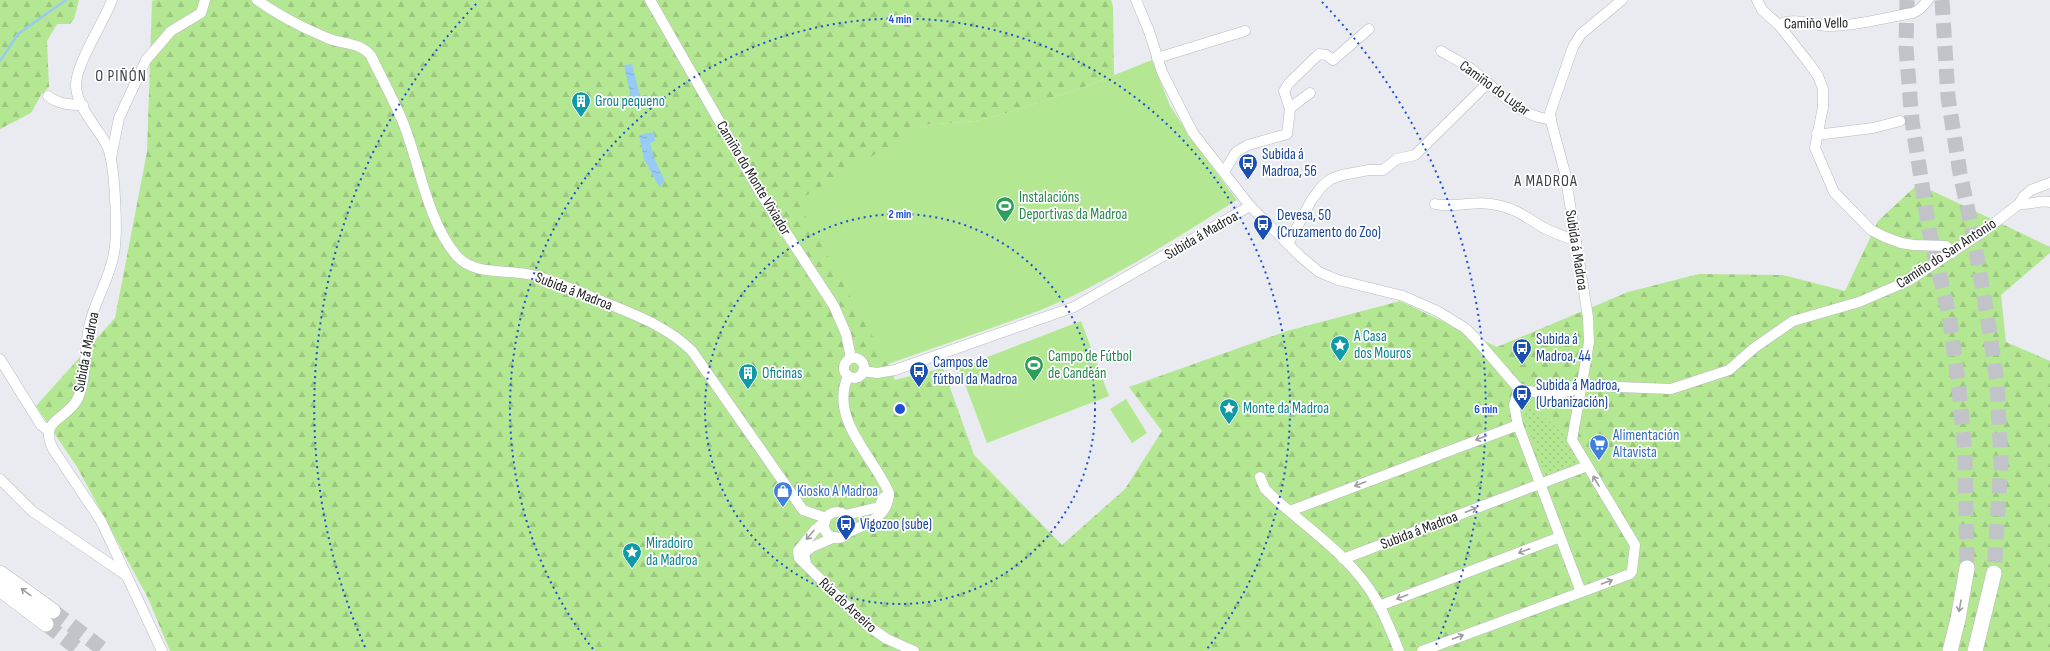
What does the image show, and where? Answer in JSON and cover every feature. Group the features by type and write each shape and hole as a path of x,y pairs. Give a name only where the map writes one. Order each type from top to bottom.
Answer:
{"highway":[{"path":"1950,651 1958,619 1967,568"},
{"path":"0,573 49,618 0,590"},
{"path":"1974,651 1994,573"}],"street":[{"name":"Subida á Madroa","path":"49,431 54,422 77,400 82,379 89,326 112,266 116,240 115,200 111,160 108,148 83,105 76,86 79,70 112,0"},
{"name":"Subida á Madroa","path":"111,160 119,118 146,60 172,31 201,13 205,0"},
{"name":"Subida á Madroa","path":"257,0 294,23 327,38 365,48 372,56 404,125 421,178 443,237 458,258 475,268 531,275 553,281 650,321 678,337 692,350 803,510 825,520"},
{"name":"Camiño do Monte Vixiador","path":"650,0 761,194 834,306 846,334 851,358"},
{"name":"Subida á Madroa","path":"1422,651 1630,574 1632,571 1636,548 1572,440 1588,342 1588,317 1563,164 1550,113 1573,47 1581,34 1622,0"},
{"name":"Camiño Vello","path":"1757,0 1762,10 1779,25 1783,22 1840,25 1913,12 1920,9 1928,0"},
{"path":"1139,1 1162,72 1193,133 1250,206"},
{"path":"1779,25 1818,76 1823,89 1823,107 1815,148 1817,158 1834,192 1871,230 1901,243 1946,246 1952,253"},
{"path":"1224,172 1236,152 1248,145 1287,134 1290,108 1284,91 1289,83 1319,54 1326,55 1333,60 1369,29"},
{"path":"1158,58 1245,31"},
{"name":"Camiño do Lugar","path":"1441,51 1469,68 1524,111 1544,119 1551,119"},
{"path":"1288,244 1322,186 1331,179 1369,170 1383,170 1397,159 1415,155 1488,83"},
{"path":"1290,108 1310,92"},
{"path":"48,96 65,104 83,105"},
{"path":"1817,133 1824,134 1872,128 1900,121"},
{"name":"Camiño do San Antonio","path":"1582,383 1592,386 1671,389 1729,370 1754,348 1793,321 1866,299 1908,281 1952,253 2019,204 2024,196 2031,190 2050,183"},
{"path":"2019,204 2026,205 2043,201 2050,202"},
{"path":"1435,204 1441,206 1472,202 1506,207 1524,214 1540,225 1576,241"},
{"name":"Subida á Madroa","path":"848,376 855,378 863,371 877,373 896,370 1074,308 1250,206 1319,272 1338,280 1403,296 1437,311 1454,321 1475,338 1505,376 1519,389"},
{"path":"863,371 861,361 851,358 844,366 848,376 844,386 843,398 846,413 852,429 886,485 889,493 888,500 884,512 876,519 843,536 835,537 826,530 825,520 833,512 846,515 879,507 883,502 886,485"},
{"path":"0,359 41,425 49,431 50,442 53,449 92,505 112,541 126,575 162,651"},
{"path":"1581,592 1518,425 1514,404 1519,389 1526,392 1561,393 1577,389 1582,383"},
{"path":"1290,510 1518,425"},
{"name":"Subida á Madroa","path":"1343,559 1587,466"},
{"path":"1260,477 1265,489 1343,559 1362,579 1379,606 1399,651"},
{"path":"0,479 32,511 126,575"},
{"path":"846,515 850,523 847,533"},
{"name":"Rúa do Areeiro","path":"825,520 798,551 799,558 868,626 887,639 914,651"},
{"name":"Rúa do Areeiro","path":"806,566 804,553 812,547 835,537"},
{"path":"1379,606 1560,537"}],"green space":[{"path":"0,0 79,0 74,19 70,24 57,24 47,41 49,87 41,95 31,113 0,129"},
{"path":"1111,0 1113,6 1114,75 1079,89 1007,113 976,121 924,125 892,145 888,364 895,380 943,368 974,455 1062,545 1125,489 1162,431 1129,387 1287,331 1400,301 1497,347 1628,292 1699,274 1783,275 1845,291 1878,221 1918,184 2050,247 2050,253 2001,295 2006,342 2050,361 2050,651 170,651 148,598 77,467 36,406 115,318 147,152 152,1"},
{"name":"Instalacións Deportivas da Madroa","path":"1152,60 1170,106 1198,148 1237,200 1142,259 1068,298 1024,316 888,364 797,201 924,125 976,121 1007,113 1079,89"},
{"name":"Campo de Fútbol de Candeán","path":"1081,321 1109,396 987,443 959,368"},
{"path":"1126,399 1147,433 1132,443 1110,409"},
{"path":"1525,399 1564,435 1580,460 1580,464 1546,476 1522,409"}],"water":[{"path":"632,64 640,96 646,95 648,103 633,107 624,65"},
{"path":"654,132 655,141 650,143 655,160 665,181 659,187 644,159 639,135"}],"waterway":[{"path":"0,61 18,34 66,0"}],"tunnel":[{"path":"1907,0 1906,48 1912,121 1930,235 1949,314 1959,388 1965,455 1967,568"},
{"path":"1942,0 1948,97 1960,173 1973,234 1987,314 1997,382 2001,462 1994,573"},
{"path":"53,611 105,651"},
{"path":"46,624 81,651"}],"place":[{"name":"Grou pequeno","path":"581,118"},
{"name":"Subida á Madroa, 56","path":"1248,180"},
{"name":"Instalacións Deportivas da Madroa","path":"1005,223"},
{"name":"Devesa, 50 (Cruzamento do Zoo)","path":"1263,241"},
{"name":"A Casa dos Mouros","path":"1340,362"},
{"name":"Subida á Madroa, 44","path":"1522,365"},
{"name":"Campo de Fútbol de Candeán","path":"1034,382"},
{"name":"Campos de fútbol da Madroa","path":"919,388"},
{"name":"Oficinas","path":"748,390"},
{"name":"Subida á Madroa, (Urbanización)","path":"1522,411"},
{"name":"Monte da Madroa","path":"1229,425"},
{"name":"Alimentación Altavista","path":"1599,461"},
{"name":"Kiosko A Madroa","path":"783,508"},
{"name":"Vigozoo (sube)","path":"846,541"},
{"name":"Miradoiro da Madroa","path":"632,569"}],"district":[{"name":"O PIÑÓN","path":"121,75"},
{"name":"A MADROA","path":"1546,180"}]}
